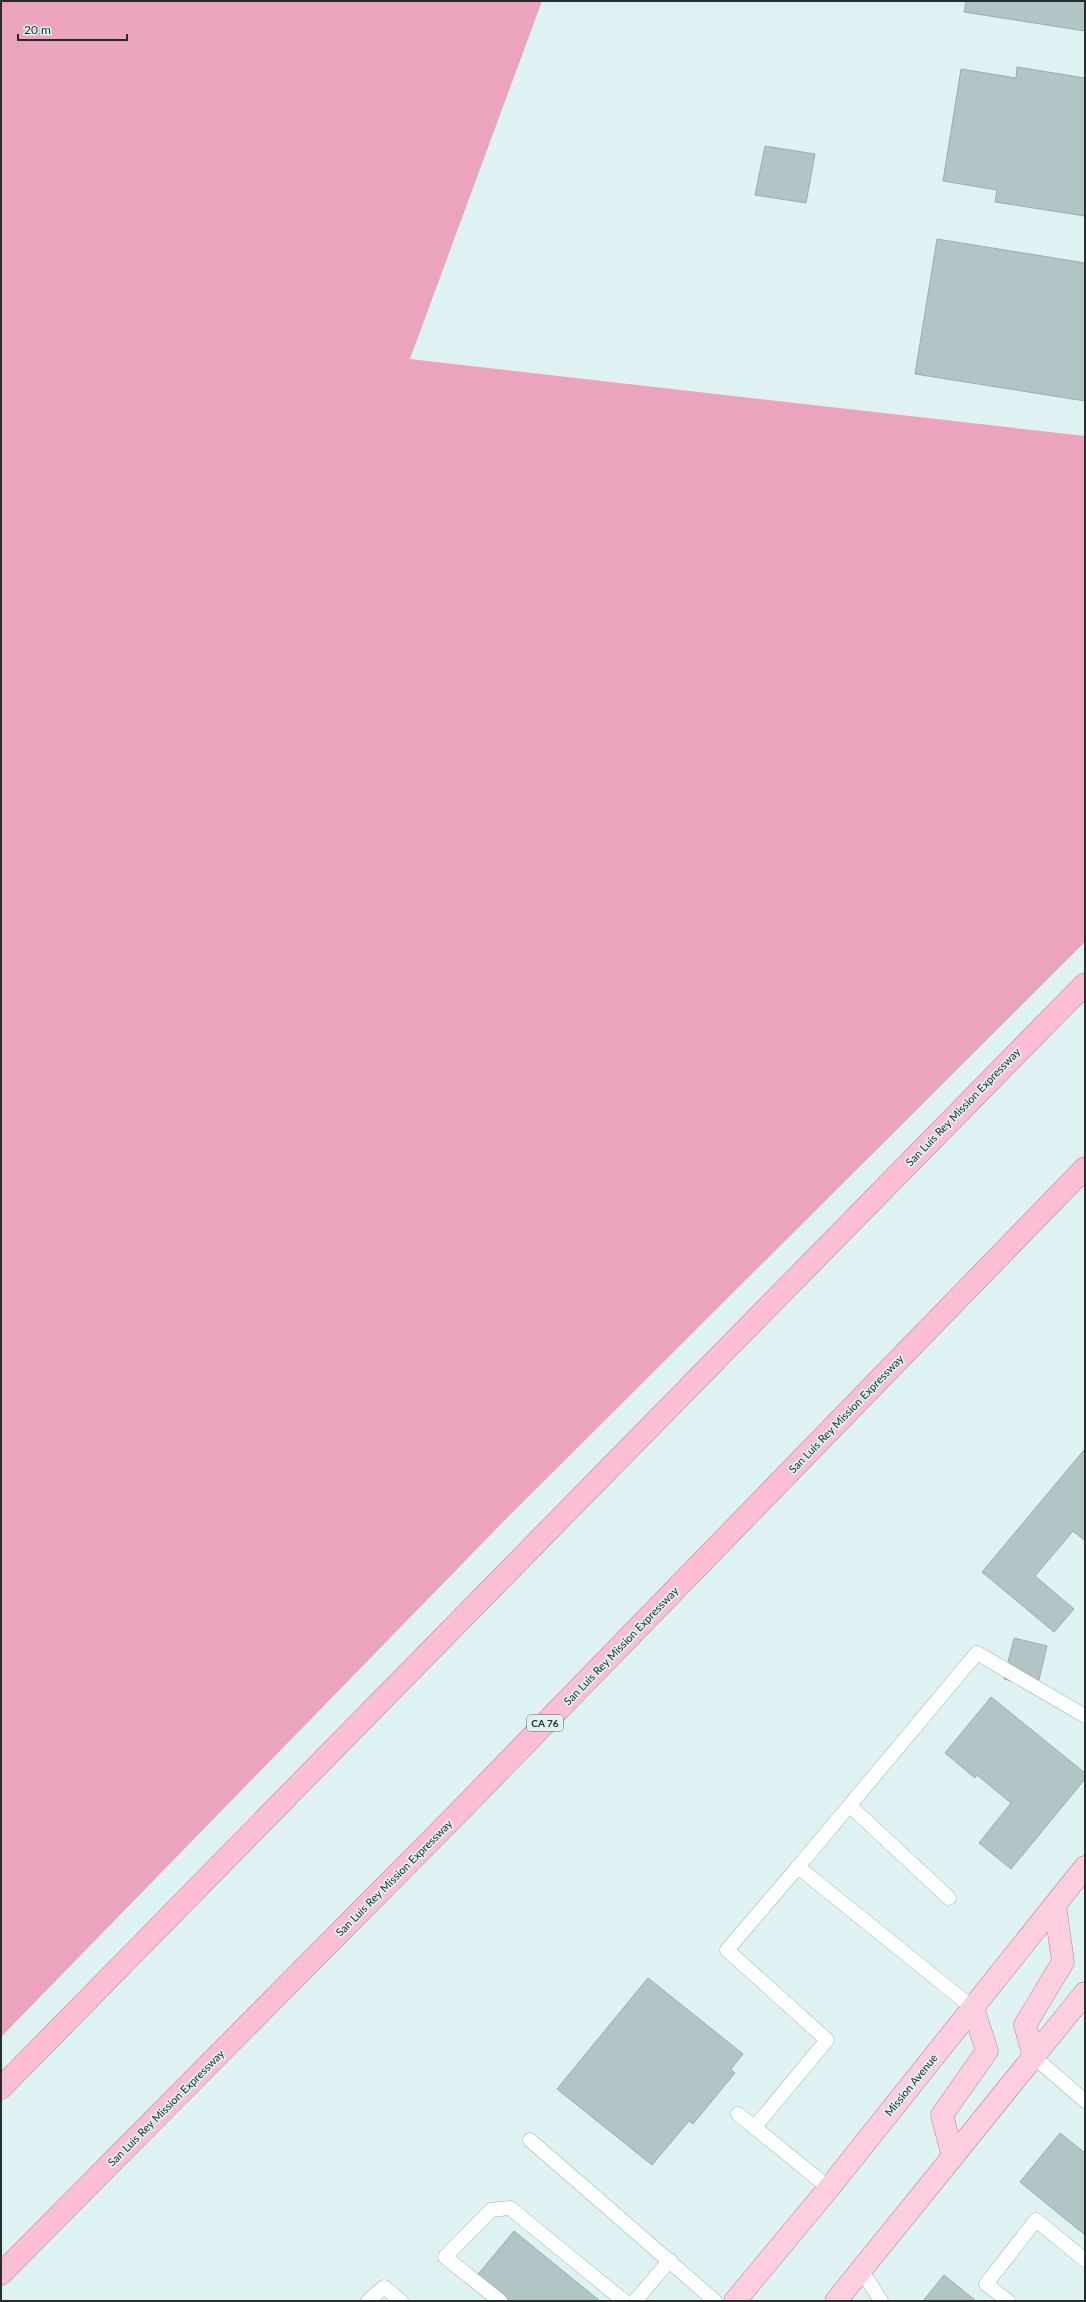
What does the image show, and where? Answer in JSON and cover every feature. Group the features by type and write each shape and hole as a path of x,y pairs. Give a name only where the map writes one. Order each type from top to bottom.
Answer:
{"highway":[{"name":"San Luis Rey Mission Expressway","path":"1,2088 1085,984"},
{"name":"San Luis Rey Mission Expressway","path":"1,2274 460,1811 1085,1168"}],"main road":[{"name":"Mission Avenue","path":"735,2301 829,2188 1085,1867"},
{"path":"1034,2057 1025,2025 1063,1962 1055,1905"},
{"path":"836,2301 862,2271 1085,1993"},
{"path":"953,2157 942,2114 987,2050 973,2008"}],"lane":[{"path":"754,2128 827,2040 727,1950 850,1806 977,1653 1085,1716"},
{"path":"850,1806 949,1898"},
{"path":"798,1867 973,2008"},
{"path":"1034,2057 1085,2101"},
{"path":"738,2114 829,2188"},
{"path":"530,2140 670,2260 715,2301"},
{"path":"500,2301 444,2257 491,2210 510,2208 624,2301"},
{"path":"1008,2301 986,2284 1036,2220 1085,2260"},
{"path":"635,2301 670,2260"},
{"path":"862,2271 881,2301"},
{"path":"368,2301 384,2287 401,2301"}],"shaded area":[{"path":"1,1 542,1 410,359 1085,436 1085,942 505,1520 1,2037"}],"building":[{"path":"966,1 1085,1 1085,31 964,12"},
{"path":"1017,67 1085,78 1085,216 995,202 997,190 943,181 961,69 1016,78"},
{"path":"765,146 815,154 806,203 755,195"},
{"path":"937,239 1085,263 1085,401 915,374"},
{"path":"1085,1449 1085,1541 1073,1531 1035,1576 1074,1609 1054,1632 982,1572"},
{"path":"1014,1638 1047,1646 1037,1688 1004,1679"},
{"path":"991,1697 1085,1773 1085,1779 1011,1869 979,1843 1011,1803 977,1775 975,1778 945,1753"},
{"path":"648,1978 743,2054 731,2069 735,2073 693,2124 689,2121 652,2165 557,2089"},
{"path":"1060,2133 1085,2153 1085,2235 1020,2182"},
{"path":"514,2231 600,2301 504,2301 475,2278"},
{"path":"944,2275 976,2301 923,2301"}]}
